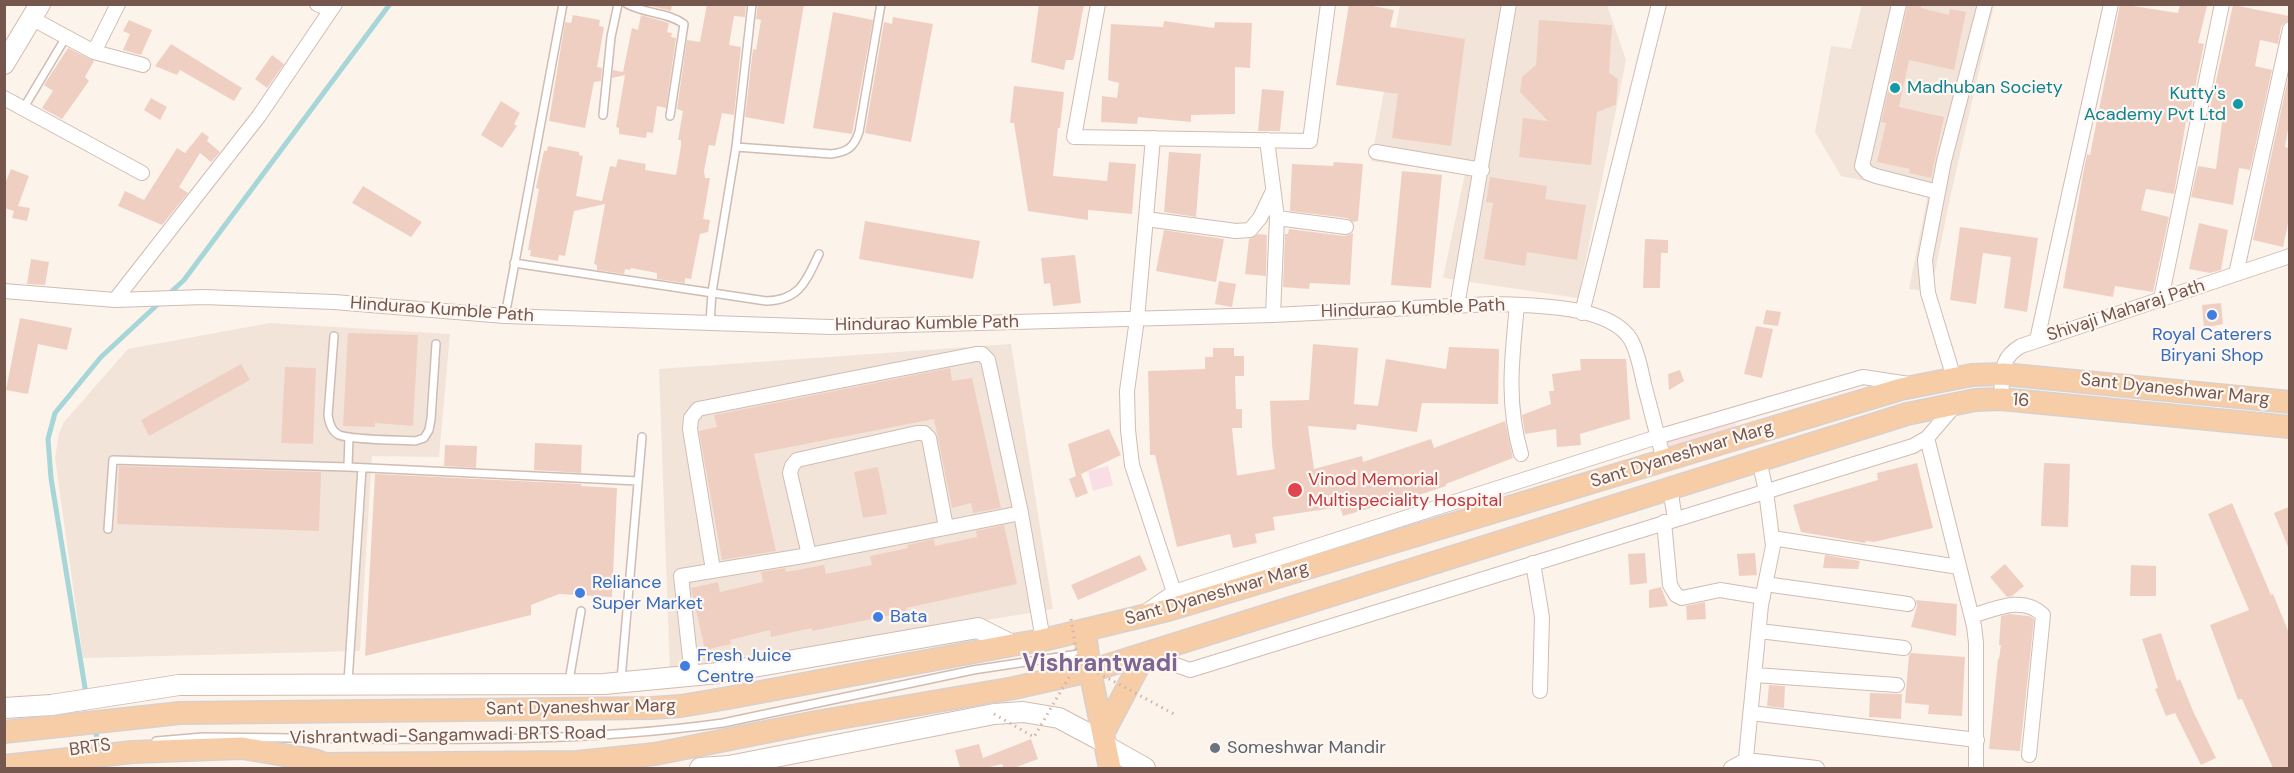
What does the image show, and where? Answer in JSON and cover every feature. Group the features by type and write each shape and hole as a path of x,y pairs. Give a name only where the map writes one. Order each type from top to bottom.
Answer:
{"main road":[{"name":"Sant Dyaneshwar Marg","path":"60,757 140,747 242,748 304,764 581,765 655,754 816,722 1014,688 1082,647 1137,618 1919,385 1972,375 2003,374 2289,402"},
{"path":"2092,407 2094,382"},
{"name":"16","path":"1759,460 1907,414 1975,400 2001,399 2289,427"},
{"name":"Sant Dyaneshwar Marg","path":"4,732 180,713 681,706 1043,640 1145,654 1759,460"},
{"path":"1082,647 1110,768"},
{"path":"1094,768 1104,741 1145,654"},
{"path":"4,766 60,757"}],"street":[{"path":"94,52 118,4"},
{"path":"115,300 259,116 333,7 317,4"},
{"path":"1098,4 1074,137 1310,141 1328,4"},
{"path":"1458,306 1509,4"},
{"path":"1582,313 1659,4"},
{"path":"1899,4 1862,166 1868,173 1876,176 1938,192"},
{"path":"1954,378 1928,293 1925,260 1944,161 1985,4"},
{"path":"2037,340 2111,4"},
{"path":"2161,299 2222,4"},
{"path":"4,64 37,12 66,37 94,52 143,65"},
{"path":"2236,274 2289,29"},
{"path":"4,98 142,173"},
{"path":"1154,138 1137,319 1127,391 1128,430 1132,465 1174,592"},
{"path":"1267,140 1277,218 1273,315"},
{"path":"1376,152 1482,170"},
{"path":"1146,219 1236,231 1250,230 1260,218 1273,191"},
{"path":"1277,218 1346,227"},
{"name":"Shivaji Maharaj Path","path":"2001,399 2004,361 2010,352 2037,340 2289,256"},
{"name":"Hindurao Kumble Path","path":"4,291 115,300 204,297 334,302 505,316 830,327 1273,315 1458,306 1533,305 1602,318 1618,326 1630,339 1638,357 1664,460"},
{"path":"1517,305 1510,381 1514,429 1521,454"},
{"path":"713,570 690,429 691,418 698,409 982,354 988,360 1022,513 1043,640"},
{"path":"1137,618 1174,592 1657,437 1863,377 1919,385"},
{"path":"1145,654 1190,670 1913,446 1927,438 1957,403"},
{"path":"809,555 790,474 797,460 917,433 924,433 929,438 946,527"},
{"path":"1927,438 1972,616 1976,643 1976,768"},
{"path":"1745,764 1764,590 1773,546 1766,491 1759,460"},
{"path":"1670,488 1670,585 1676,595 1682,598 1720,590 1764,590 1908,604"},
{"path":"692,676 681,576 809,555 1022,513"},
{"path":"1772,538 1959,567"},
{"path":"1533,563 1542,617 1540,691"},
{"path":"1972,616 2017,603 2037,609 2043,615 2029,755"},
{"path":"4,708 51,705 179,685 621,682 692,676 978,628 1012,645"},
{"path":"1759,631 1904,648"},
{"path":"1755,675 1897,685"},
{"path":"700,768 729,766 994,714 1023,712 1059,718 1104,741 1145,768"},
{"path":"1751,713 1977,740"},
{"path":"1731,768 1745,764 1817,768"}],"lane":[{"path":"505,316 563,4"},
{"path":"603,114 611,37 618,4"},
{"path":"627,4 675,17 684,24 670,116"},
{"path":"710,323 712,292 736,147 752,4"},
{"path":"736,147 831,154 844,152 855,145 881,4"},
{"path":"23,109 66,37"},
{"path":"514,263 766,301 781,300 797,292 808,278 819,254"},
{"path":"334,336 328,415 330,427 338,435 349,436 415,441 424,438 429,430 431,419 436,344"},
{"path":"348,467 349,436"},
{"path":"621,682 642,437"},
{"path":"108,529 112,460 348,467 638,480"},
{"path":"348,684 362,468"},
{"path":"569,684 581,611"},
{"name":"Vishrantwadi-Sangamwadi BRTS Road","path":"140,747 203,737 537,738 640,732 723,723 1082,647"},
{"name":"BRTS","path":"60,757 90,748"},
{"path":"4,758 60,757"}],"path":[{"path":"994,714 1034,737 1082,647"},
{"path":"1082,647 1174,714"}],"shaded area":[{"path":"1400,5 1607,5 1626,60 1578,298 1443,278 1465,174 1371,161"},
{"name":"Madhuban Society","path":"1862,5 1994,5 1931,292 1909,289 1928,194 1841,176 1815,132 1831,46 1851,49"},
{"path":"270,323 450,334 439,457 372,456 360,651 83,658 55,458 59,433 64,422 128,349"},
{"path":"1011,344 1053,609 670,673 659,369"},
{"path":"1734,419 1737,428 1669,450 1667,439"},
{"path":"1108,466 1113,485 1093,491 1088,471"}],"building":[{"path":"644,4 672,4 671,11"},
{"path":"707,4 746,4 745,17 734,16 729,45 741,47 734,115 722,113 715,146 709,145 704,171 705,178 710,178 703,219 710,220 708,232 700,234 691,279 685,278 685,283 657,279 657,273 631,268 630,270 625,269 624,274 597,270 597,265 594,264 605,204 574,211 565,256 559,255 558,261 530,256 531,250 528,250 539,189 536,188 544,151 547,151 548,146 579,152 579,155 583,156 576,196 602,201 610,166 616,167 618,159 646,164 645,170 676,175 681,146 681,140 678,140 683,111 677,109 687,40 700,42"},
{"path":"758,4 804,4 784,124 745,117 753,49 756,50 761,20 756,19"},
{"path":"1039,4 1084,4 1073,60 1066,60 1064,70 1031,62"},
{"path":"1349,4 1394,10 1390,27 1465,39 1451,146 1392,138 1398,94 1336,85"},
{"name":"Madhuban Society","path":"1908,4 1921,4 1921,8 1949,15 1950,9 1966,12 1954,70 1909,60 1899,107 1944,117 1931,178 1909,173 1910,169 1877,162 1886,123 1881,122"},
{"path":"2120,4 2178,13 2180,4 2207,6 2198,43 2204,44 2188,122 2186,121 2174,194 2146,189 2141,210 2169,217 2153,292 2115,286 2113,297 2063,288 2087,154 2090,155"},
{"path":"2233,5 2289,16 2289,20 2281,27 2278,44 2260,40 2255,66 2272,70 2250,170 2239,168 2233,205 2191,197 2198,166 2216,169 2223,115 2209,112"},
{"path":"833,12 873,20 852,134 813,128"},
{"path":"573,15 600,20 599,26 604,27 597,67 602,68 601,81 594,82 585,128 549,121 565,22 571,23"},
{"path":"641,15 669,23 667,32 672,33 671,37 676,38 666,108 657,106 653,133 647,132 646,138 619,134 619,128 616,127 625,75 612,78 613,70 623,72 632,28 638,30"},
{"path":"893,17 933,24 911,142 865,133 884,22 892,24"},
{"path":"129,20 152,30 141,55 123,50 130,34 123,31"},
{"path":"1539,20 1612,25 1609,73 1618,79 1616,105 1597,112 1591,165 1519,157 1523,118 1548,121 1520,92 1522,77 1536,65"},
{"path":"1164,21 1214,28 1215,22 1252,23 1250,68 1235,67 1235,114 1191,115 1191,122 1138,117 1137,124 1101,122 1102,96 1117,98 1119,83 1108,80 1111,24 1163,27"},
{"path":"171,44 242,88 234,101 180,70 177,75 155,66"},
{"path":"68,48 94,61 85,77 89,81 62,119 42,108 53,91 44,85"},
{"path":"272,55 284,64 267,88 255,79"},
{"path":"2289,74 2289,124 2285,147 2289,148 2289,219 2283,247 2253,240"},
{"path":"1014,86 1064,92 1053,176 1107,181 1109,162 1136,164 1132,214 1088,210 1088,220 1028,211 1014,123 1010,123"},
{"path":"1262,89 1284,91 1280,131 1258,131"},
{"path":"151,98 167,107 160,120 144,110"},
{"path":"501,101 520,113 514,124 517,126 502,148 481,135"},
{"path":"202,132 209,137 207,141 220,152 211,162 200,153 179,187 188,193 162,225 118,206 125,191 144,200 177,148 185,153"},
{"path":"1169,152 1201,154 1196,217 1164,212"},
{"path":"1334,162 1363,164 1358,221 1290,211 1292,164 1333,166"},
{"path":"11,169 29,176 18,206 30,208 27,221 12,218 14,211 4,208 4,186"},
{"path":"1402,171 1442,175 1431,288 1391,285"},
{"path":"1490,177 1547,186 1545,199 1586,205 1577,260 1527,252 1525,266 1484,259 1493,203 1486,202"},
{"path":"363,186 422,222 411,237 352,203"},
{"path":"865,221 980,241 973,279 859,259"},
{"path":"2199,223 2228,230 2221,270 2210,273 2189,269"},
{"path":"1960,227 2038,238 2027,312 2004,308 2011,257 1983,253 1976,304 1950,300"},
{"path":"1289,229 1345,236 1353,233 1350,285 1310,283 1309,289 1283,287 1285,234 1288,234"},
{"path":"1164,230 1224,239 1216,282 1156,271"},
{"path":"1258,234 1267,235 1266,276 1245,274 1249,239"},
{"path":"1645,239 1668,240 1668,253 1661,253 1660,288 1643,288"},
{"path":"1075,255 1081,303 1053,306 1050,283 1044,284 1041,258"},
{"path":"31,259 49,262 45,285 27,284"},
{"path":"1219,281 1236,284 1232,307 1215,304"},
{"name":"Royal Caterers Biryani Shop","path":"2221,303 2223,324 2204,328 2202,305"},
{"path":"1766,310 1781,312 1778,326 1763,324"},
{"path":"20,318 72,328 67,350 38,344 28,394 6,390"},
{"path":"1756,326 1773,329 1762,378 1744,374"},
{"path":"348,333 418,335 413,426 375,423 375,427 343,426"},
{"path":"1313,344 1358,348 1354,404 1378,406 1386,359 1446,369 1449,347 1499,349 1498,404 1422,403 1417,432 1357,424 1356,430 1308,426 1314,469 1362,456 1363,462 1431,439 1434,448 1505,421 1513,458 1446,484 1446,486 1391,504 1391,502 1343,516 1340,507 1273,517 1275,530 1255,534 1257,543 1233,548 1230,534 1177,547 1155,455 1150,455 1148,371 1205,369 1205,357 1213,357 1213,348 1234,348 1234,356 1244,356 1244,376 1235,376 1236,409 1242,409 1242,428 1232,428 1237,475 1240,475 1275,469 1270,401 1309,400"},
{"path":"1580,359 1626,359 1630,419 1580,434 1581,445 1557,447 1556,429 1525,434 1522,415 1551,404 1549,391 1554,391 1552,374 1581,370"},
{"path":"241,364 250,380 149,436 141,420"},
{"path":"285,367 316,368 313,444 281,443"},
{"path":"950,368 952,381 972,378 1001,508 973,513 971,503 952,508 934,419 754,454 776,551 722,560 699,431 717,427 714,415"},
{"path":"1680,370 1684,381 1669,390 1668,374"},
{"path":"1109,429 1121,455 1081,474 1088,493 1076,498 1069,479 1076,476 1068,444"},
{"path":"535,443 582,445 581,473 534,470"},
{"path":"445,445 477,446 476,468 444,466"},
{"path":"1917,463 1933,528 1865,543 1801,532 1793,505 1878,480 1877,473"},
{"path":"2044,463 2070,464 2068,527 2041,526"},
{"path":"119,466 321,472 319,531 117,524"},
{"path":"878,467 887,514 863,518 854,472"},
{"path":"375,474 581,484 581,486 617,488 612,597 559,594 531,605 531,615 365,656"},
{"path":"2232,503 2289,633 2289,768 2273,768 2242,699 2238,700 2210,625 2249,610 2208,514"},
{"path":"2289,507 2289,549 2274,513"},
{"path":"1004,525 1017,584 906,608 907,612 812,631 812,628 771,637 770,630 730,640 731,644 705,650 691,588 718,582 720,592 763,582 761,572 785,568 786,572 824,565 826,574 872,565 870,556 908,548 907,545 934,539 935,546 977,537 976,531"},
{"path":"1645,553 1647,583 1630,585 1628,554"},
{"path":"1755,553 1757,575 1739,576 1737,554"},
{"path":"1140,555 1147,570 1078,600 1071,585"},
{"path":"1825,555 1860,561 1858,569 1823,568"},
{"path":"2005,564 2024,586 2012,596 2007,597 1990,577"},
{"path":"2131,565 2156,566 2156,596 2130,596"},
{"path":"1661,587 1668,606 1649,608 1649,590"},
{"path":"1916,600 1957,604 1956,636 1911,627 1917,606"},
{"path":"1705,602 1706,619 1687,620 1686,606"},
{"path":"2009,614 2029,616 2034,619 2020,751 1989,749 2001,645 1999,645 2001,616"},
{"path":"2161,633 2177,681 2180,679 2216,758 2201,765 2175,713 2166,716 2155,689 2158,688 2142,639"},
{"path":"1911,653 1965,657 1962,716 1928,714 1929,705 1905,703"},
{"path":"1769,685 1785,686 1784,708 1767,706"},
{"path":"1870,693 1902,694 1901,719 1869,717"},
{"path":"1031,739 1038,759 1014,768 1004,768 1002,764 986,768 960,768 955,750 979,744 983,758"}],"waterway":[{"path":"86,694 51,478 48,439 55,413 101,357 184,280 390,4"},
{"path":"94,726 100,749"}],"place":[{"name":"Madhuban Society","path":"1895,88"},
{"name":"Kutty's Academy Pvt Ltd","path":"2238,104"},
{"name":"Royal Caterers Biryani Shop","path":"2212,315"},
{"name":"Vinod Memorial Multispeciality Hospital","path":"1295,490"},
{"name":"Reliance Super Market","path":"580,593"},
{"name":"Bata","path":"878,617"},
{"name":"Fresh Juice Centre","path":"685,666"},
{"name":"Someshwar Mandir","path":"1215,748"}],"district":[{"name":"Vishrantwadi","path":"1100,665"}]}
